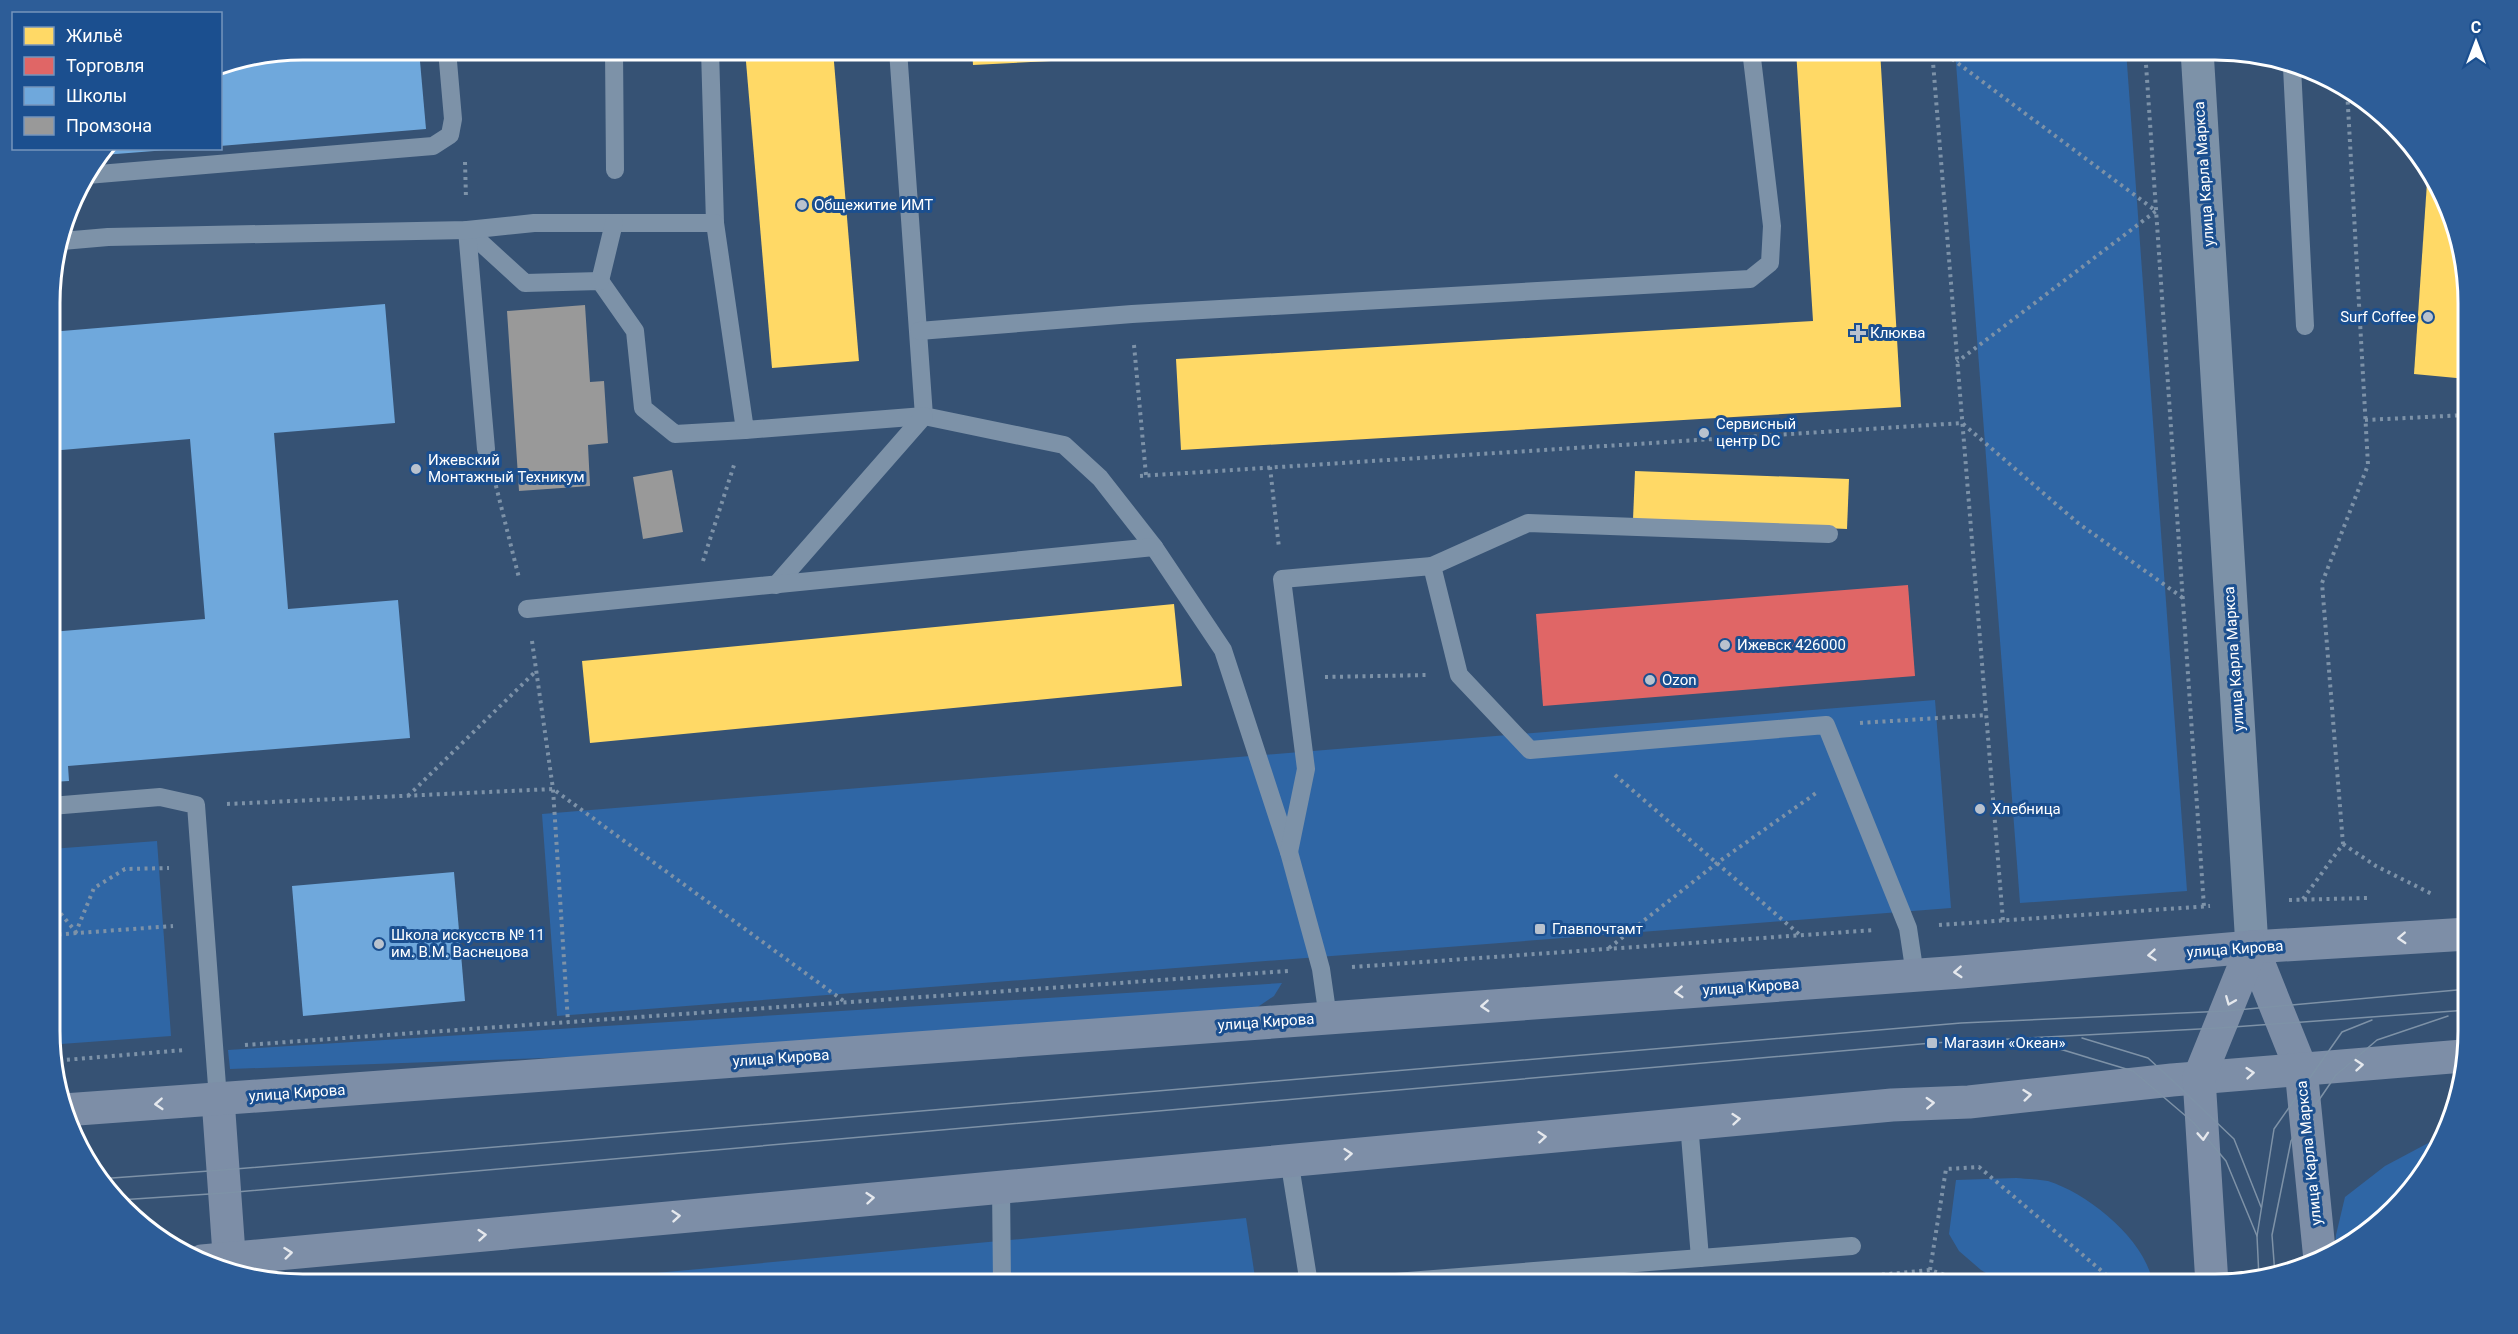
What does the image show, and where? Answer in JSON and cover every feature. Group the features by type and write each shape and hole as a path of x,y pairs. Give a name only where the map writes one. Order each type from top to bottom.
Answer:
{"main road":[{"name":"улица Кирова","path":"73,1109 1914,975 2252,947 2458,935"},
{"name":"улица Карла Маркса","path":"2252,947 2301,1069 2319,1251"},
{"path":"2211,1274 2199,1078 2252,947"},
{"path":"226,1261 1289,1159 1892,1105 1969,1102 2199,1078 2456,1057"},
{"path":"218,1100 221,1260"}],"street":[{"name":"улица Карла Маркса","path":"2198,60 2252,947"}],"lane":[{"path":"97,174 433,146 450,135 453,119 448,60"},
{"path":"614,60 615,170"},
{"path":"710,60 715,223 745,430"},
{"path":"776,585 924,416 899,60"},
{"path":"919,331 1132,314 1750,279 1770,263 1772,226 1752,60"},
{"path":"2292,73 2305,326"},
{"path":"68,240 108,237 467,230 534,223 715,223"},
{"path":"614,223 600,281 635,331 643,408 675,434 924,416 1064,445 1100,478 1154,547 1223,650 1289,852 1321,969 1328,1018"},
{"path":"467,230 525,283 600,281"},
{"path":"467,230 486,448"},
{"path":"1289,852 1306,769 1282,579 1432,566 1528,524 1829,534"},
{"path":"527,609 1154,547"},
{"path":"1432,566 1459,675 1530,750 1826,725 1908,928 1914,975"},
{"path":"60,805 160,797 196,805 218,1100"},
{"path":"1689,1123 1700,1258"},
{"path":"1289,1159 1307,1274"},
{"path":"1001,1186 1002,1274"},
{"path":"1497,1274 1852,1246"}],"path":[{"path":"1933,60 2002,921"},
{"path":"1953,60 2156,211"},
{"path":"2146,60 2204,907"},
{"path":"2303,900 2343,844 2322,583 2368,465 2348,100"},
{"path":"450,135 465,146 467,230"},
{"path":"1957,362 2156,211"},
{"path":"1132,314 1146,475"},
{"path":"2366,420 2458,415"},
{"path":"1100,478 1962,423 2078,523 2183,598"},
{"path":"693,593 745,430"},
{"path":"486,448 527,609 553,789 568,1022"},
{"path":"1270,467 1282,579"},
{"path":"408,796 536,672"},
{"path":"1296,678 1459,675"},
{"path":"1826,725 1986,715"},
{"path":"1581,746 1801,935"},
{"path":"1608,949 1717,863 1845,772"},
{"path":"196,805 553,789 846,1003"},
{"path":"2343,844 2376,866 2435,896 2424,896"},
{"path":"76,932 94,888 125,870 200,867"},
{"path":"62,1060 2249,902 2369,898"},
{"path":"60,913 76,932"},
{"path":"60,933 204,924"},
{"path":"1930,1270 1947,1169 1979,1167 2105,1274"},
{"path":"1872,1274 1930,1270 1942,1274"}],"shaded area":[{"path":"1956,60 2127,60 2187,891 2020,903"},
{"path":"1935,700 1951,908 557,1016 542,814"},
{"path":"157,841 171,1036 61,1044 60,848"},
{"path":"1282,983 1274,996 1246,1015 573,1057 230,1069 228,1050"},
{"path":"2432,1141 2408,1179 2387,1203 2363,1224 2336,1242 2345,1197 2385,1166"},
{"path":"2016,1178 2048,1181 2064,1187 2097,1208 2128,1236 2139,1251 2150,1274 1988,1274 1959,1251 1949,1234 1956,1180"},
{"path":"1246,1218 1254,1274 645,1274"}],"building: Жильё":[{"name":"Общежитие ИМТ","path":"746,60 834,60 859,361 772,368"},
{"path":"973,60 1073,60 973,65"},
{"path":"1797,60 1881,60 1901,407 1181,450 1176,359 1813,321"},
{"path":"2427,184 2440,210 2450,240 2456,271 2458,378 2414,374"},
{"path":"1635,471 1849,479 1847,529 1633,520"},
{"path":"1174,604 1182,686 590,743 582,661"}],"building: Торговля":[{"path":"1908,585 1915,676 1543,706 1536,614"}],"building: Школы":[{"path":"420,60 426,129 222,146 222,74 271,62"},
{"path":"114,150 167,150 110,154"},
{"path":"385,304 395,423 274,433 288,609 398,600 410,738 68,766 69,781 60,782 60,631 205,619 190,439 60,450 60,331"},
{"path":"454,872 465,1001 303,1016 292,886"}],"building: Промзона":[{"path":"585,305 590,382 604,381 608,443 588,445 590,486 519,491 507,311"},
{"path":"672,470 683,532 643,539 633,477"}],"tram line":[{"path":"109,1178 1961,1023 2226,1011 2458,990"},
{"path":"128,1199 225,1193 1932,1043 2219,1028 2458,1011"},
{"path":"2274,1267 2272,1235 2291,1141 2336,1075 2377,1040 2448,1016"},
{"path":"2259,1270 2257,1236 2274,1129 2342,1032 2372,1020"},
{"path":"2082,1038 2148,1058 2172,1080 2234,1139 2261,1207"},
{"path":"2030,1040 2133,1071 2194,1123 2226,1161 2257,1236"}],"place":[{"name":"Общежитие ИМТ","path":"802,205"},
{"name":"Surf Coffee","path":"2428,317"},
{"name":"Клюква","path":"1858,333"},
{"name":"Сервисный центр DC","path":"1704,433"},
{"name":"Ижевский Монтажный Техникум","path":"416,469"},
{"name":"Ижевск 426000","path":"1725,645"},
{"name":"Ozon","path":"1650,680"},
{"name":"Хлебница","path":"1980,809"},
{"name":"Главпочтамт","path":"1540,929"},
{"name":"Школа искусств № 11 им. В.М. Васнецова","path":"379,944"},
{"name":"Магазин «Океан»","path":"1932,1043"}]}
